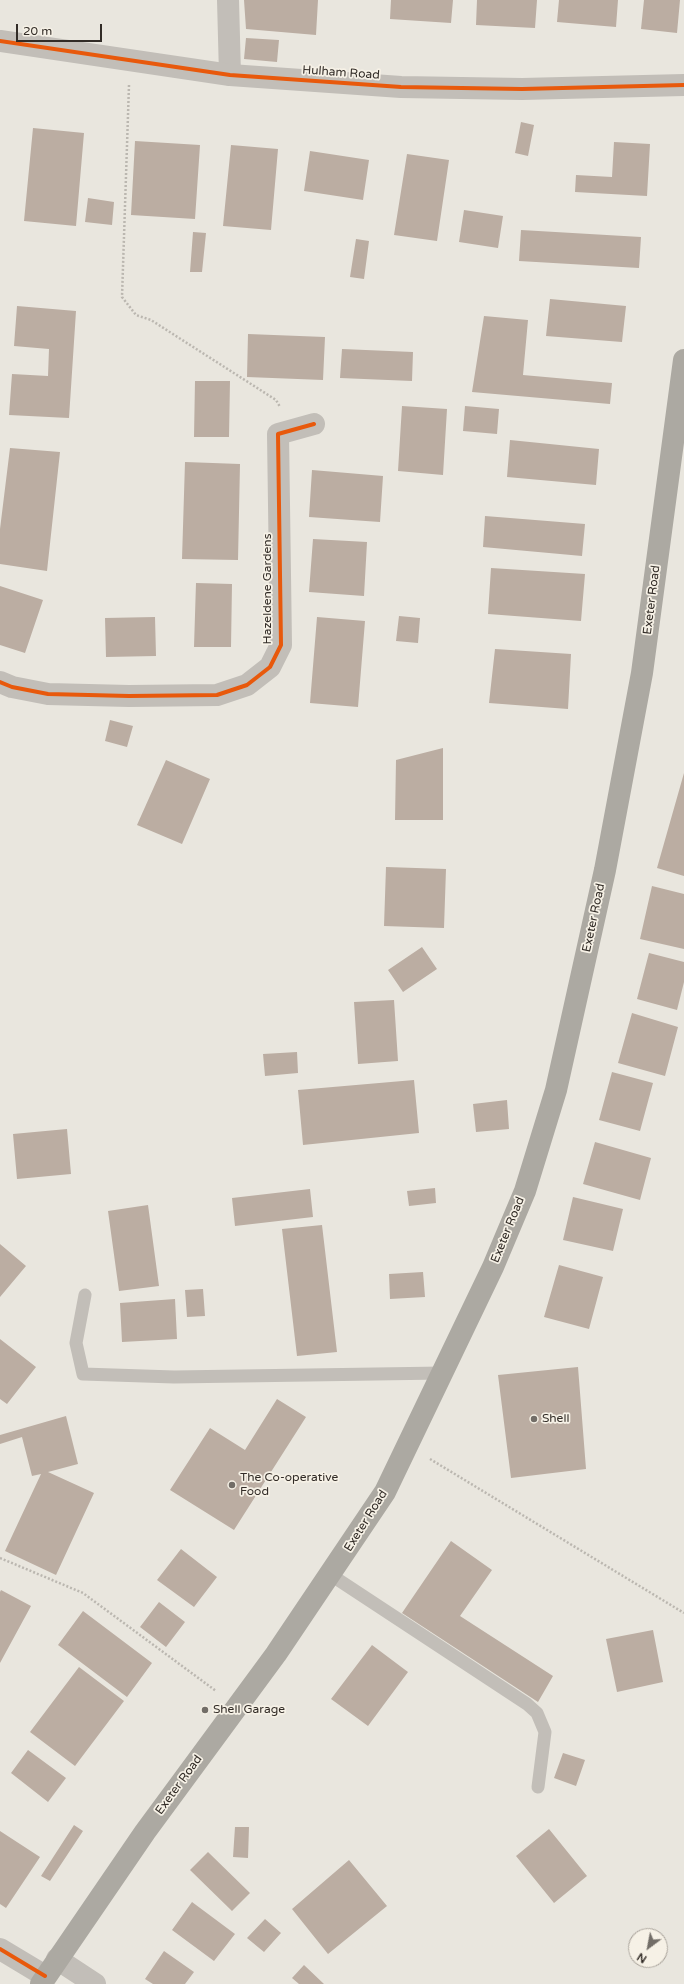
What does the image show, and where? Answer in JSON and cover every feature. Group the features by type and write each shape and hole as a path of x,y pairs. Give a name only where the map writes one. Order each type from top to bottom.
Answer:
{"highway":[{"name":"Exeter Road","path":"48,1973 145,1832 276,1654 331,1575 385,1492 494,1267 525,1191 556,1090 605,870 642,673 683,368"}],"street":[{"path":"228,0 230,75"},
{"name":"Hulham Road","path":"0,41 230,75 408,88 522,90 684,85"},
{"name":"Hazeldene Gardens","path":"0,682 12,687 48,694 129,696 217,695 247,685 270,667 281,645 278,434 314,424"},
{"path":"0,1949 48,1973 95,1984"}],"lane":[{"path":"85,1295 76,1343 83,1374 174,1377 443,1373"},
{"path":"331,1575 527,1704 537,1713 546,1732 538,1787"}],"path":[{"path":"129,60 122,297 136,314 151,320 276,400 291,430"},
{"path":"407,1448 441,1464 684,1613"},
{"path":"0,1558 83,1593 237,1707"}],"building":[{"path":"244,0 318,0 316,35 246,29"},
{"path":"391,0 453,0 451,23 390,19"},
{"path":"477,0 537,0 535,28 476,25"},
{"path":"559,0 618,0 616,27 557,22"},
{"path":"644,0 680,0 677,33 641,29"},
{"path":"246,38 279,40 277,62 244,59"},
{"path":"521,122 534,125 528,156 515,153"},
{"path":"33,128 84,133 76,226 24,221"},
{"path":"135,141 200,145 195,219 131,215"},
{"path":"614,142 650,144 647,196 575,192 576,175 612,177"},
{"path":"231,145 278,149 271,230 223,226"},
{"path":"310,151 369,160 363,200 304,191"},
{"path":"407,154 449,160 437,241 394,235"},
{"path":"88,198 114,202 112,225 85,222"},
{"path":"464,210 503,216 498,248 459,242"},
{"path":"521,230 641,237 639,268 519,261"},
{"path":"193,232 206,233 202,272 190,272"},
{"path":"356,239 369,241 364,279 350,277"},
{"path":"550,299 626,306 622,342 546,336"},
{"path":"17,306 76,311 69,418 9,415 12,374 48,376 49,349 14,346"},
{"path":"484,316 528,320 523,375 612,383 610,404 472,392"},
{"path":"248,334 325,337 323,380 247,377"},
{"path":"342,349 413,352 412,381 340,378"},
{"path":"195,381 230,381 229,437 194,437"},
{"path":"402,406 447,409 443,475 398,471"},
{"path":"465,406 499,409 497,434 463,431"},
{"path":"510,440 599,449 596,485 507,477"},
{"path":"10,448 60,452 47,571 0,564 0,529"},
{"path":"185,462 240,464 238,560 182,559"},
{"path":"312,470 383,476 380,522 309,517"},
{"path":"485,516 585,524 582,556 483,547"},
{"path":"313,539 367,542 364,596 309,592"},
{"path":"491,568 585,574 581,621 488,614"},
{"path":"196,583 232,584 231,647 194,647"},
{"path":"0,586 43,600 25,653 0,645"},
{"path":"399,616 420,618 418,643 396,641"},
{"path":"155,617 156,656 106,657 105,618"},
{"path":"317,617 365,621 358,707 310,703"},
{"path":"495,649 571,654 568,709 489,703"},
{"path":"110,720 133,726 127,747 105,741"},
{"path":"443,748 443,820 395,820 396,760"},
{"path":"166,760 210,779 182,844 137,825"},
{"path":"684,773 684,876 657,868"},
{"path":"386,867 446,869 444,928 384,926"},
{"path":"652,886 684,894 684,949 640,939"},
{"path":"422,947 437,969 403,992 388,970"},
{"path":"649,953 684,962 684,982 677,1010 637,999"},
{"path":"394,1000 398,1061 358,1064 354,1002"},
{"path":"632,1013 678,1027 665,1076 618,1063"},
{"path":"297,1052 298,1073 265,1076 263,1054"},
{"path":"612,1072 653,1083 640,1131 599,1120"},
{"path":"414,1080 419,1133 303,1145 298,1090"},
{"path":"507,1100 509,1129 476,1132 473,1104"},
{"path":"67,1129 71,1174 17,1179 13,1134"},
{"path":"595,1142 651,1158 640,1200 583,1184"},
{"path":"435,1188 436,1203 409,1206 407,1191"},
{"path":"310,1189 313,1217 235,1226 232,1198"},
{"path":"573,1197 623,1209 613,1251 563,1240"},
{"path":"148,1205 159,1286 119,1291 108,1211"},
{"path":"322,1225 337,1352 297,1356 282,1229"},
{"path":"0,1244 26,1266 0,1297"},
{"path":"559,1265 603,1277 589,1329 544,1317"},
{"path":"423,1272 425,1297 390,1299 389,1274"},
{"path":"203,1289 205,1316 187,1317 185,1290"},
{"path":"175,1299 177,1339 122,1342 120,1303"},
{"path":"0,1339 36,1367 7,1404 0,1399"},
{"path":"578,1367 586,1469 511,1478 498,1375"},
{"path":"277,1399 306,1417 234,1530 170,1490 210,1428 245,1450"},
{"path":"66,1416 78,1464 48,1472 94,1493 56,1575 5,1551 41,1474 32,1476 22,1437 0,1444 0,1435"},
{"path":"451,1541 492,1570 460,1616 553,1676 538,1702 402,1613"},
{"path":"181,1549 217,1577 194,1607 157,1580"},
{"path":"1,1590 31,1606 0,1663 0,1592"},
{"path":"159,1602 185,1622 166,1647 140,1627"},
{"path":"83,1611 152,1663 127,1697 58,1645"},
{"path":"653,1630 663,1682 617,1692 606,1639"},
{"path":"372,1645 408,1672 368,1726 331,1699"},
{"path":"79,1667 124,1701 75,1766 30,1732"},
{"path":"28,1750 66,1778 48,1802 11,1773"},
{"path":"563,1753 585,1760 576,1786 554,1778"},
{"path":"74,1825 83,1831 50,1881 41,1876"},
{"path":"235,1827 249,1827 248,1858 233,1857"},
{"path":"549,1829 587,1876 554,1903 516,1856"},
{"path":"0,1831 40,1857 6,1908 0,1904"},
{"path":"208,1852 250,1893 232,1911 190,1870"},
{"path":"349,1860 387,1906 328,1954 292,1909"},
{"path":"192,1902 235,1934 214,1961 172,1930"},
{"path":"265,1919 281,1933 264,1952 247,1938"},
{"path":"164,1951 194,1972 185,1984 153,1984 145,1979"},
{"path":"304,1965 324,1984 299,1984 292,1978"}],"cycle path":[{"path":"0,41 230,75 401,87 522,89 684,85"},
{"path":"0,682 12,687 48,694 129,696 217,695 247,685 270,667 281,645 278,434 314,424"},
{"path":"0,1949 45,1976"}],"place":[{"name":"Shell","path":"534,1419"},
{"name":"The Co-operative Food","path":"232,1485"},
{"name":"Shell Garage","path":"205,1710"}]}
